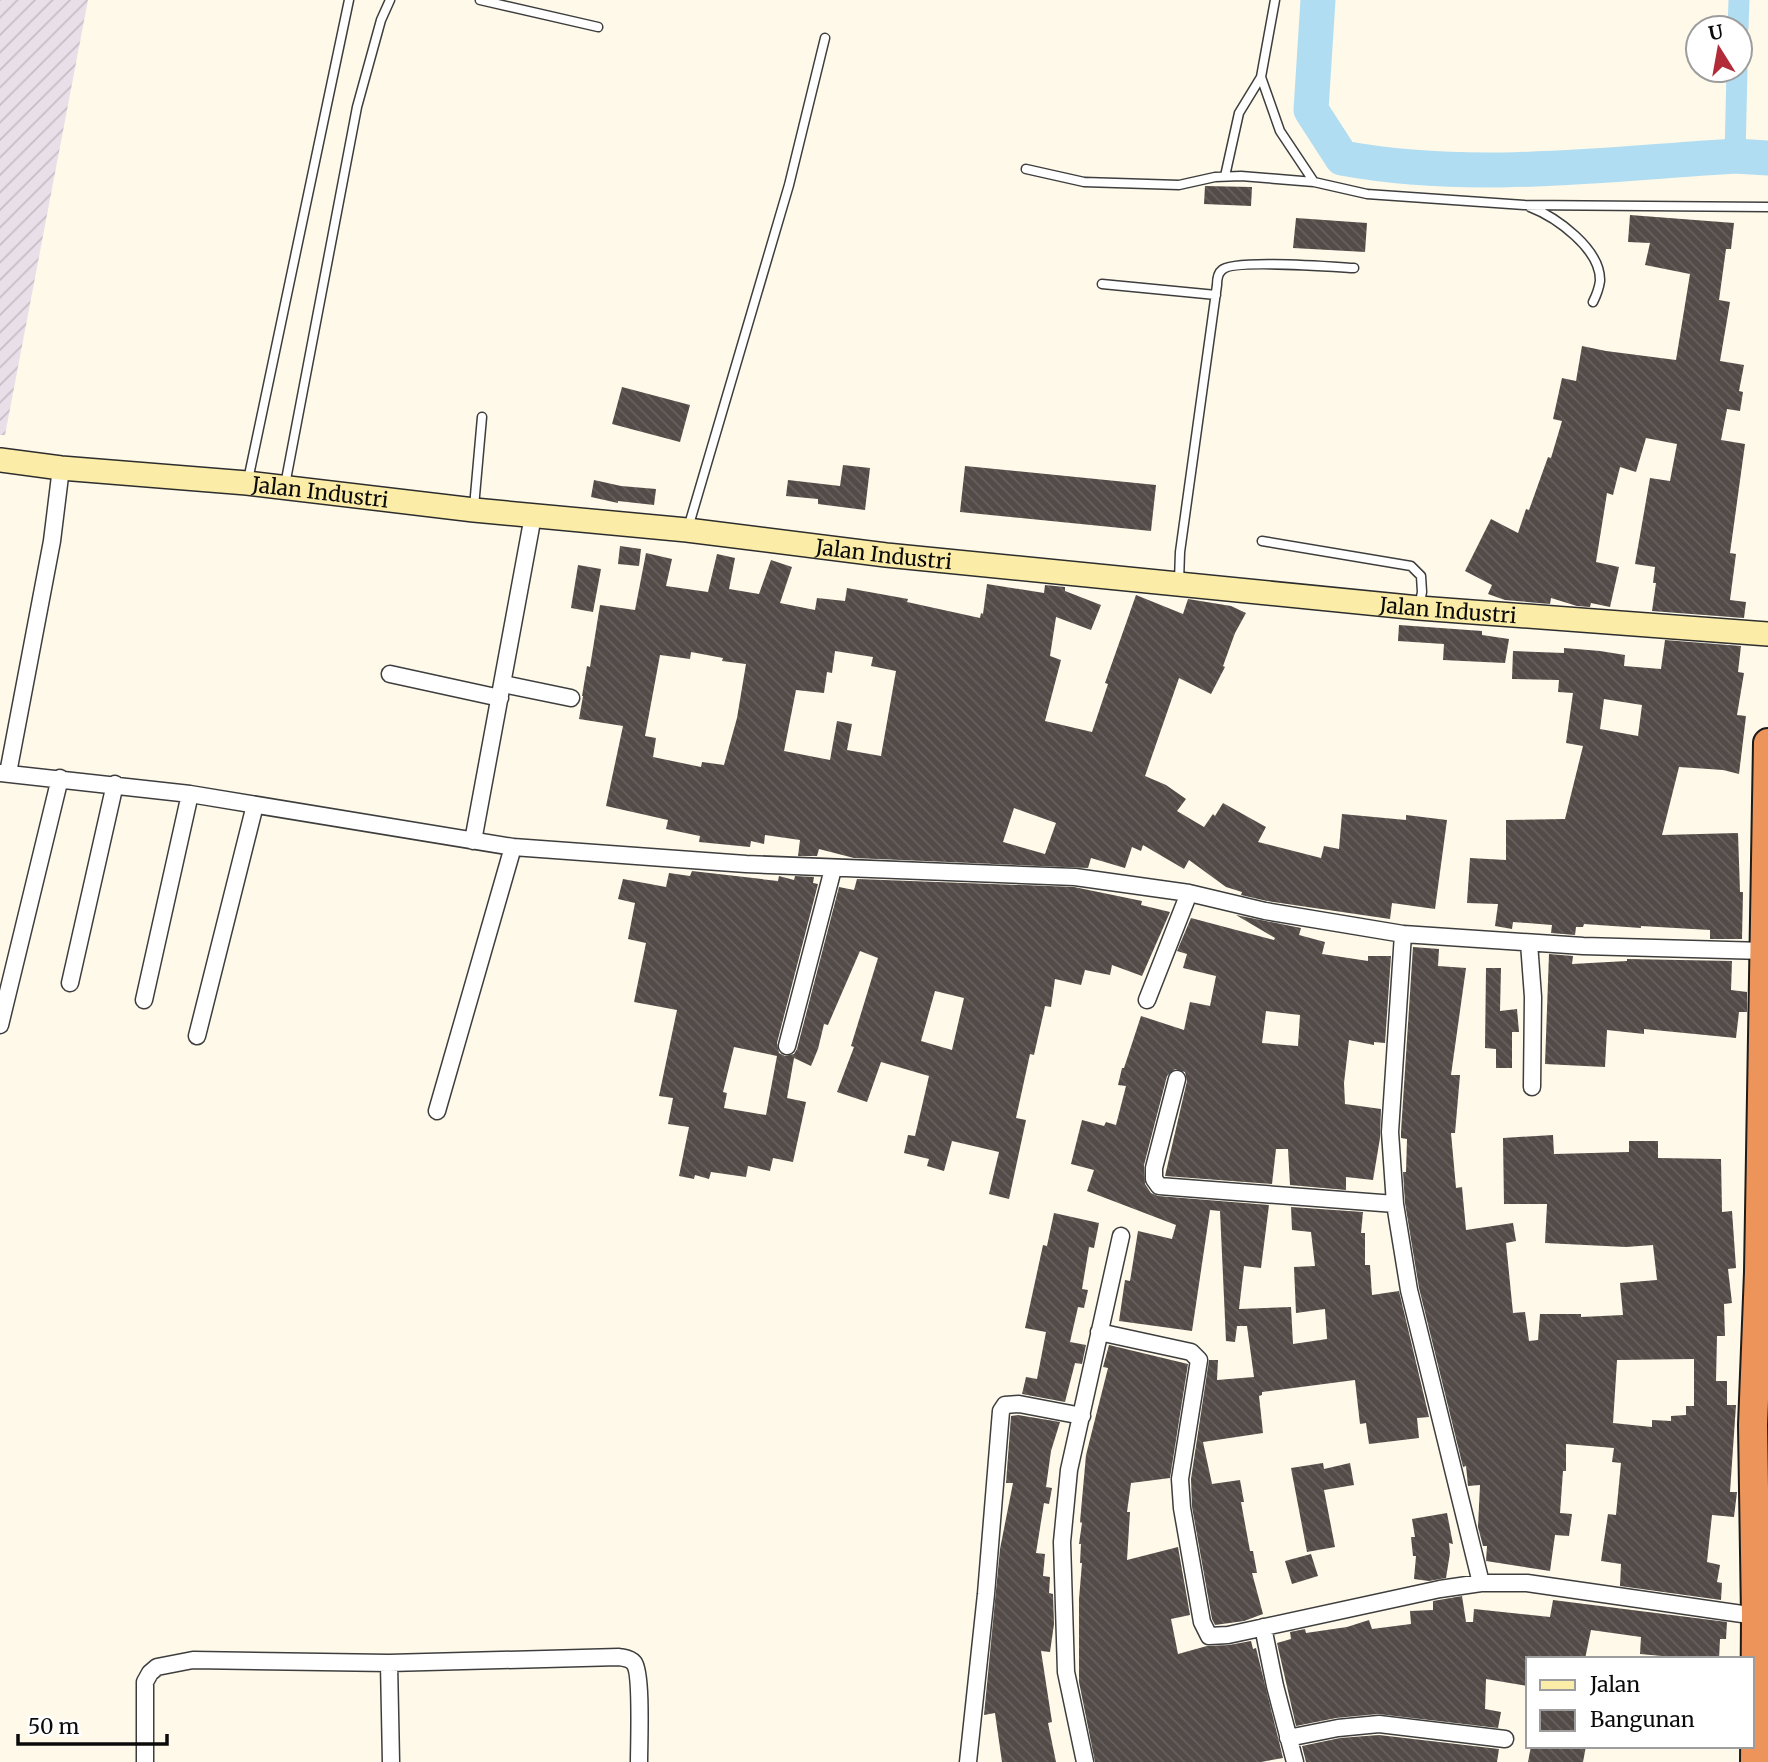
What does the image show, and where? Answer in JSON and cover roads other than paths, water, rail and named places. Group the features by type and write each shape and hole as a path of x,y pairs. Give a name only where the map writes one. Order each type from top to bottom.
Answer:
{"highway":[{"path":"1755,1762 1756,1616 1761,1483 1759,1258 1768,743"}],"street":[{"name":"Jalan Industri","path":"0,460 61,468 247,483 474,510 687,530 886,555 1419,608 1768,634"},
{"path":"61,468 52,541 4,773 190,794 513,847 833,869 1074,877 1189,893 1265,911 1403,934 1529,943 1764,951"},
{"path":"473,841 533,516"},
{"path":"390,674 502,691 571,698"},
{"path":"0,1025 60,778"},
{"path":"70,983 115,785"},
{"path":"144,1000 190,794"},
{"path":"197,1036 255,805"},
{"path":"438,1111 513,847"},
{"path":"787,1046 833,869"},
{"path":"1147,1000 1189,893"},
{"path":"1403,934 1390,1132 1395,1204 1415,1317 1480,1583"},
{"path":"1529,943 1533,997 1532,1087"},
{"path":"1177,1079 1154,1168 1154,1179 1159,1186 1395,1204"},
{"path":"1085,1762 1066,1672 1062,1573 1065,1499 1121,1236"},
{"path":"1099,1332 1186,1351 1199,1358 1180,1479 1182,1508 1202,1622 1206,1633 1215,1637 1416,1593 1480,1583 1527,1583 1756,1616"},
{"path":"968,1762 986,1594 1001,1412 1005,1405 1019,1404 1082,1416"},
{"path":"1263,1627 1295,1762"},
{"path":"145,1762 145,1682 157,1667 178,1661 211,1659 389,1663 619,1657 635,1664 638,1678 639,1762"},
{"path":"389,1663 391,1762"},
{"path":"1288,1738 1338,1728 1379,1724 1505,1738"}],"lane":[{"path":"247,483 349,0"},
{"path":"284,487 357,107 381,20 390,0"},
{"path":"480,0 597,27"},
{"path":"1225,176 1239,113 1261,77 1275,0"},
{"path":"687,530 789,184 825,38"},
{"path":"1261,77 1280,131 1314,182"},
{"path":"1026,169 1084,182 1179,185 1225,176 1314,182 1367,194 1524,205 1768,207"},
{"path":"1524,205 1546,213 1563,225 1588,251 1595,262 1600,281 1593,302"},
{"path":"1178,582 1220,273 1227,266 1256,264 1354,268"},
{"path":"1102,284 1216,295"},
{"path":"474,510 482,417"},
{"path":"1262,541 1411,566 1418,571 1422,582 1419,608"}],"waterway":[{"path":"1318,0 1311,110 1342,158 1391,165 1489,170 1735,156 1768,158"},
{"path":"1738,14 1739,0"},
{"path":"1735,156 1737,84"}]}
